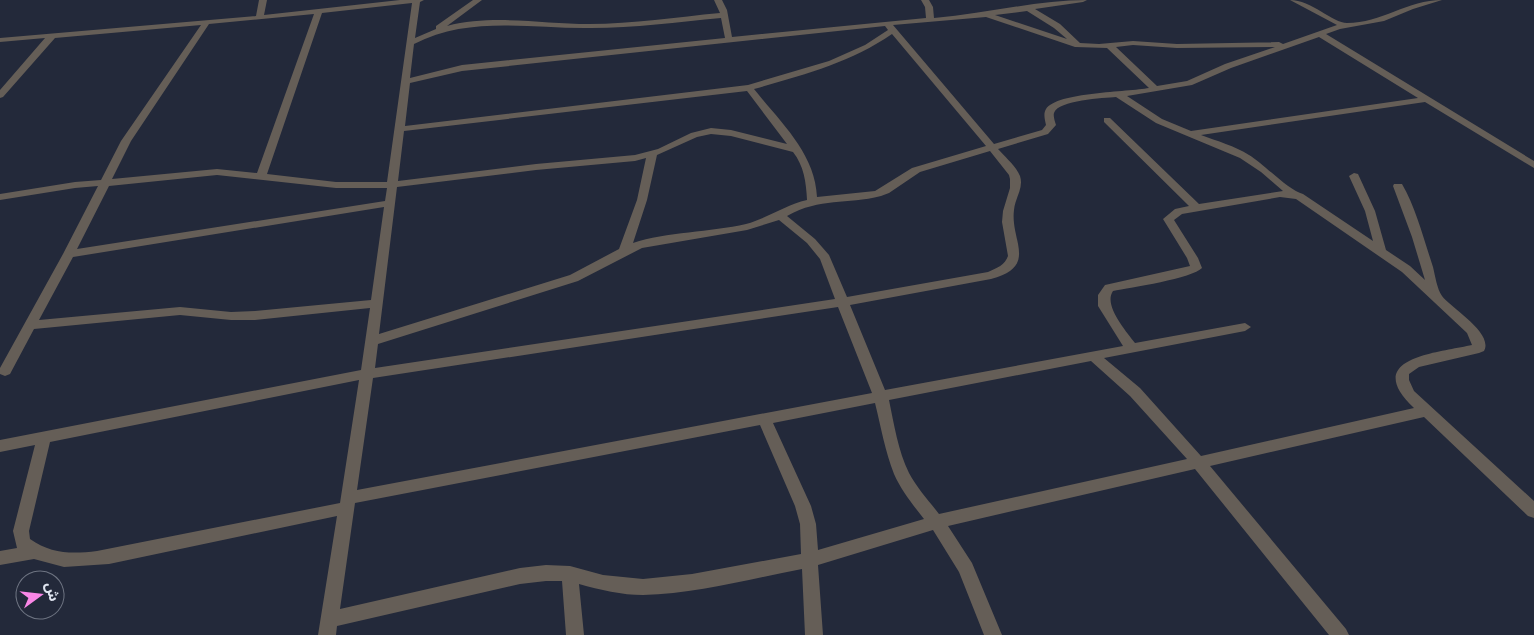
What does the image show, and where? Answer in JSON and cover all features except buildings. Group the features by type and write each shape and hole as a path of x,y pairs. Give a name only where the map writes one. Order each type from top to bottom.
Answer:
{"street":[{"path":"259,18 263,0"},
{"path":"409,44 435,31 478,0"},
{"path":"718,0 729,40"},
{"path":"924,0 928,7 930,20"},
{"path":"405,82 462,68 729,40 890,27 930,20 1029,9 1046,3 1084,0"},
{"path":"1294,0 1343,25"},
{"path":"372,341 579,276 601,266 624,252 646,243 747,227 781,216 800,205 882,192 916,170 1045,132 1051,125 1049,114 1051,109 1056,105 1086,97 1136,94 1189,83 1228,66 1343,25 1380,18 1410,7 1438,0"},
{"path":"0,40 259,18 418,1 409,44 372,341 327,635"},
{"path":"1029,9 1057,26 1078,44"},
{"path":"262,175 319,12"},
{"path":"435,31 475,25 596,26 723,15"},
{"path":"987,15 1057,40 1078,44 1108,45 1133,43 1176,46 1290,44"},
{"path":"4,371 69,254 136,124 207,22"},
{"path":"399,129 749,88 832,63 874,44 890,27"},
{"path":"0,446 367,374 843,302 991,275 1003,271 1011,265 1015,257 1008,213 1017,181 1014,174 890,27"},
{"path":"1320,34 1534,165"},
{"path":"0,95 52,36"},
{"path":"1108,45 1156,90"},
{"path":"749,88 798,150 811,180 812,202"},
{"path":"1117,94 1149,116 1250,160 1292,194 1305,199 1406,269 1472,330 1478,341 1479,348 1415,363 1406,368 1401,374 1402,383 1409,395 1534,511"},
{"path":"1189,134 1427,99"},
{"path":"1107,120 1197,208"},
{"path":"0,197 76,185 217,172 262,175 336,185 392,186 536,167 636,158 652,154 694,135 710,131 731,133 798,150"},
{"path":"624,252 642,200 652,154"},
{"path":"1354,176 1370,211 1381,250"},
{"path":"1398,186 1418,236 1435,294"},
{"path":"1131,348 1104,306 1104,295 1109,288 1122,284 1186,272 1196,268 1194,259 1174,234 1168,219 1180,211 1280,194 1292,194"},
{"path":"69,254 390,204"},
{"path":"781,216 817,248 827,263 881,397 894,453 902,474 953,546 966,568 993,635"},
{"path":"30,325 180,311 199,311 236,316 377,303"},
{"path":"44,438 21,531 23,543 43,557 71,561 108,557 347,503 764,419 1245,326"},
{"path":"1093,356 1159,416 1199,462 1340,635"},
{"path":"330,619 520,576 546,573 570,574 603,583 625,586 667,585 810,560 936,522 1426,410"},
{"path":"764,419 803,506 808,524 814,635"},
{"path":"0,558 34,552"},
{"path":"570,574 575,635"}]}
